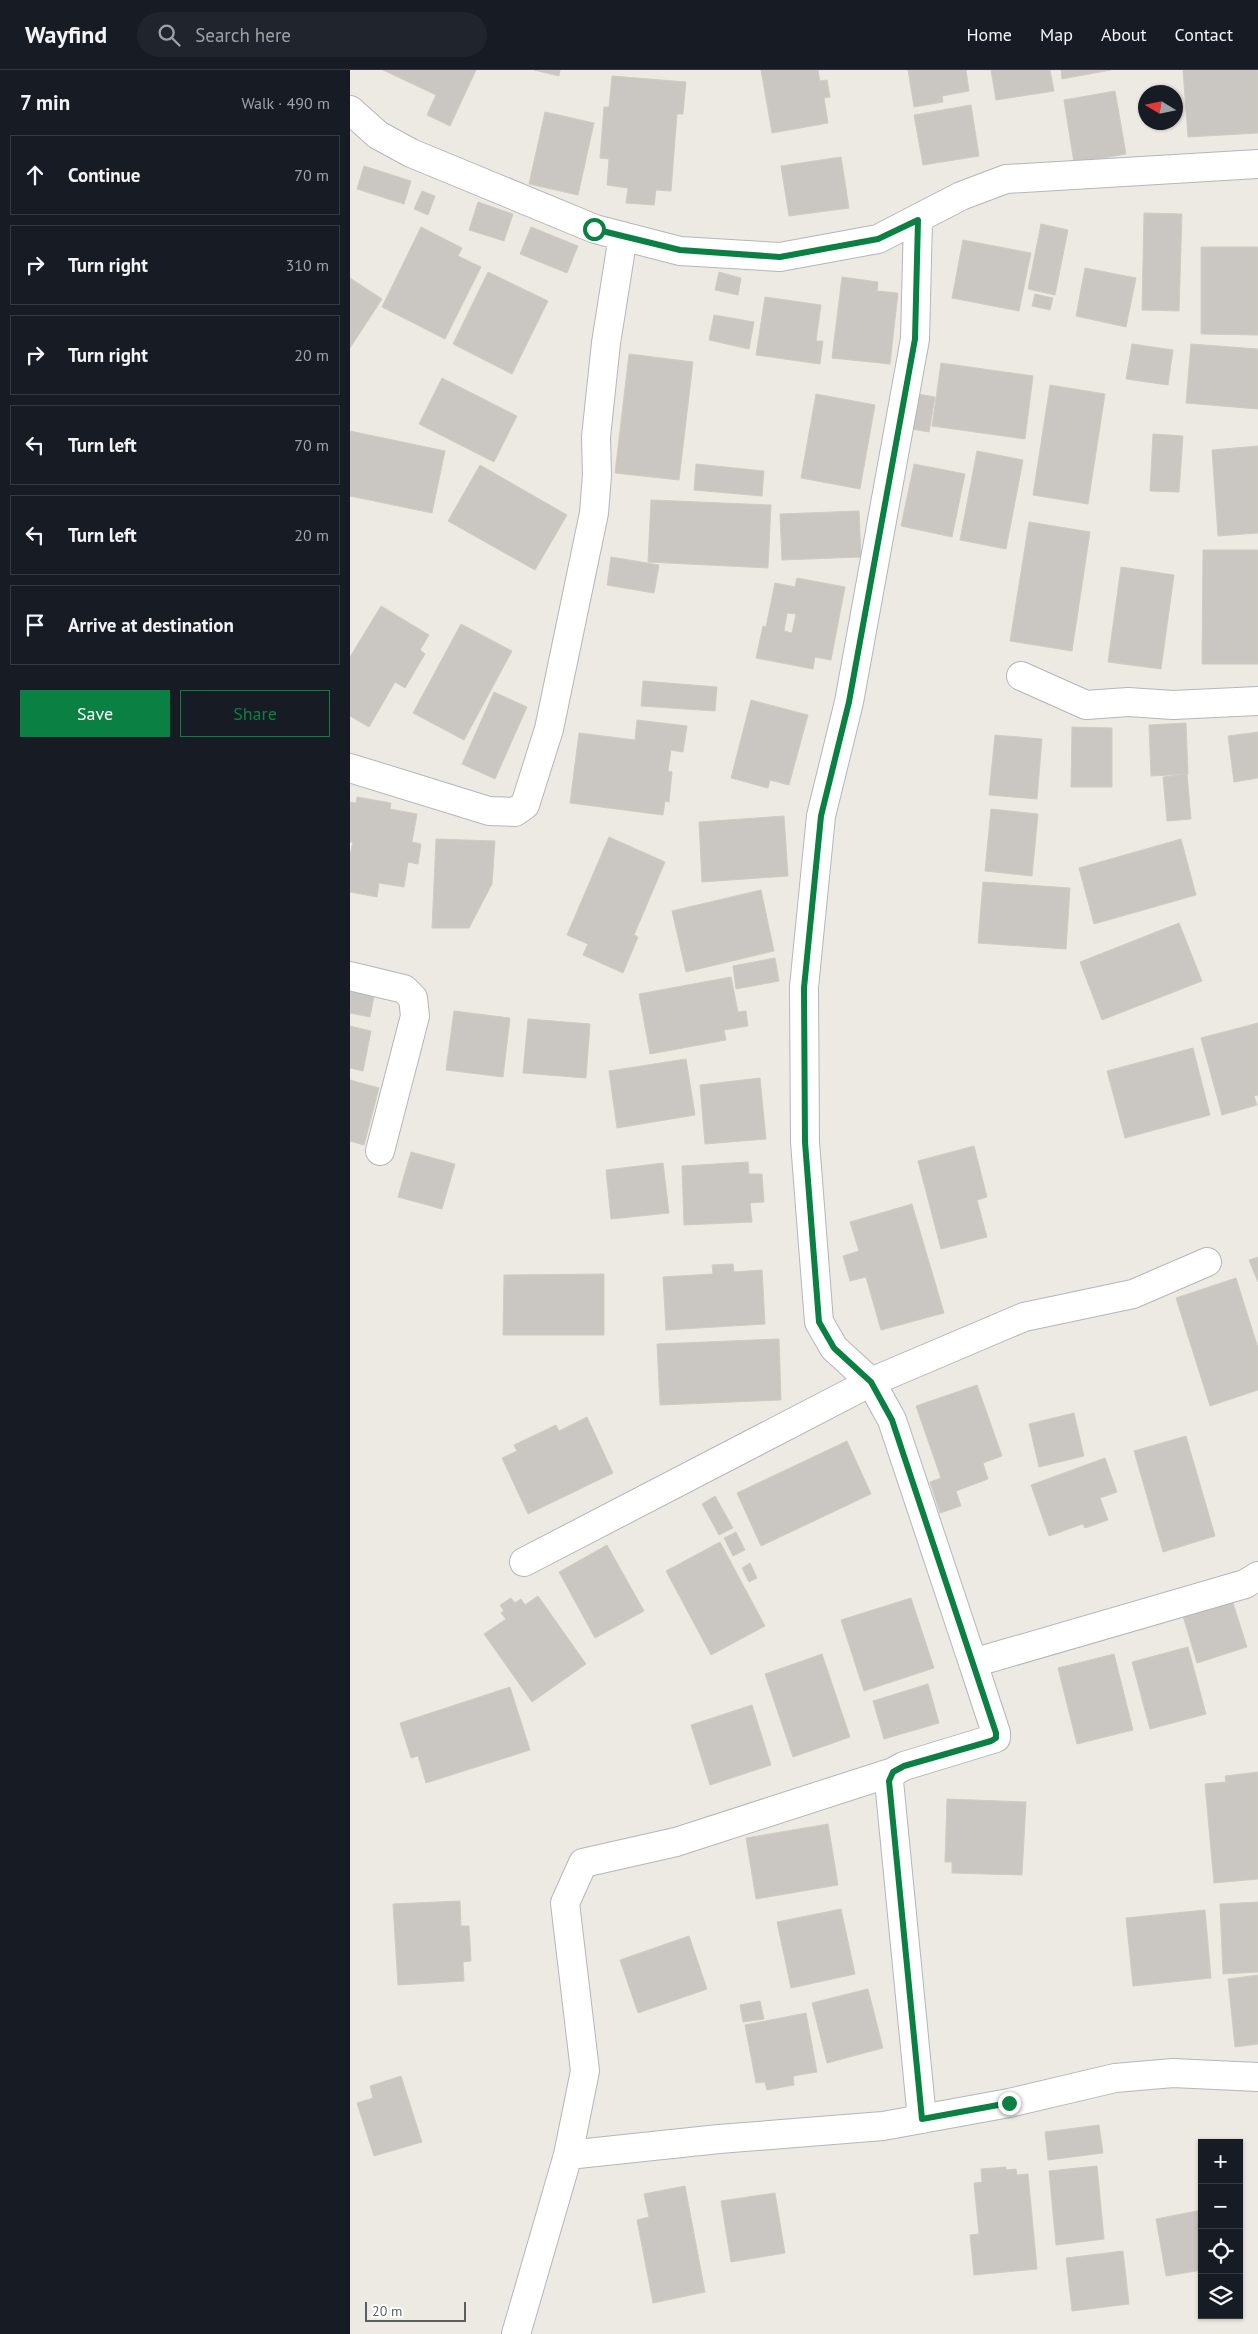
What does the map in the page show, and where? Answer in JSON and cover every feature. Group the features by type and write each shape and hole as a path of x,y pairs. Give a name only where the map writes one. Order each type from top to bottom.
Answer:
{"street":[{"path":"350,110 378,135 411,153 594,229 680,250 780,257 878,239 918,220 961,196 1006,179 1258,164"},
{"path":"516,2334 568,2155 585,2071 565,1903 583,1863 676,1842 893,1772 904,1766 996,1738 996,1733 892,1420 871,1382 834,1348 819,1322 805,1142 804,988 821,816 849,702 915,339 918,220"},
{"path":"350,768 489,811 515,812 525,805 549,729 594,513 597,475 596,437 606,343 623,236"},
{"path":"1021,676 1086,705 1128,702 1173,705 1258,701"},
{"path":"350,976 404,989 413,998 415,1016 380,1152"},
{"path":"524,1562 871,1382 1024,1317 1133,1294 1207,1262"},
{"path":"973,1664 1245,1584 1258,1576"},
{"path":"893,1772 889,1781 922,2119"},
{"path":"568,2155 719,2139 883,2126 1009,2103 1115,2078 1173,2073 1258,2077"}],"building":[{"path":"383,70 476,70 450,126 427,115 436,95"},
{"path":"534,70 560,70 559,76"},
{"path":"761,70 818,70 820,81 827,80 830,97 824,98 828,123 772,133"},
{"path":"908,70 966,70 969,91 942,96 943,102 914,107"},
{"path":"991,70 1050,70 1054,91 996,100"},
{"path":"1061,70 1111,70 1062,79"},
{"path":"1183,70 1258,70 1258,133 1188,137"},
{"path":"612,76 686,82 683,114 677,114 671,191 656,190 654,205 626,203 628,188 607,185 609,159 600,158 604,107 609,107"},
{"path":"1115,91 1126,154 1074,163 1064,100"},
{"path":"971,105 979,156 923,165 914,115"},
{"path":"545,112 594,123 578,195 529,184"},
{"path":"841,157 849,208 789,216 781,166"},
{"path":"364,166 411,181 404,204 357,189"},
{"path":"422,191 435,196 428,215 414,209"},
{"path":"478,202 513,214 504,241 469,230"},
{"path":"1144,213 1182,214 1179,311 1142,310"},
{"path":"1041,224 1068,230 1055,295 1028,289"},
{"path":"421,227 462,248 458,256 481,267 445,339 382,307"},
{"path":"531,227 578,246 567,273 520,254"},
{"path":"963,240 1031,253 1019,311 952,298"},
{"path":"1201,247 1258,247 1258,335 1201,334"},
{"path":"1085,268 1136,278 1126,327 1076,316"},
{"path":"488,272 548,301 512,374 453,344"},
{"path":"719,272 741,278 738,295 715,290"},
{"path":"842,277 878,282 877,291 898,293 890,364 832,358"},
{"path":"350,278 382,299 350,348"},
{"path":"1035,294 1053,298 1050,310 1032,306"},
{"path":"765,297 821,305 816,341 823,341 820,364 756,355"},
{"path":"714,315 754,322 749,349 709,340"},
{"path":"1132,344 1173,350 1168,385 1126,379"},
{"path":"1191,344 1258,349 1258,409 1186,403"},
{"path":"629,354 693,362 679,480 615,473"},
{"path":"941,363 1033,376 1025,439 932,426"},
{"path":"442,378 517,416 494,462 419,424"},
{"path":"1050,385 1105,394 1088,504 1033,495"},
{"path":"912,393 935,397 929,432 906,428"},
{"path":"816,394 875,405 860,489 801,478"},
{"path":"350,431 445,451 432,513 350,496"},
{"path":"1153,434 1183,436 1179,492 1150,491"},
{"path":"1258,446 1258,533 1218,536 1212,450"},
{"path":"977,451 1023,460 1006,549 960,540"},
{"path":"696,464 764,471 762,496 694,490"},
{"path":"914,464 965,474 952,537 901,526"},
{"path":"480,465 567,515 535,570 448,521"},
{"path":"651,500 771,505 768,568 648,562"},
{"path":"859,511 861,557 782,560 780,514"},
{"path":"1029,522 1090,532 1072,651 1010,641"},
{"path":"1203,550 1258,550 1258,664 1202,664"},
{"path":"611,557 659,565 654,593 607,585"},
{"path":"1121,567 1174,575 1161,669 1108,662"},
{"path":"797,578 845,587 831,660 815,657 813,669 756,658 763,626 766,627 775,583 795,587","holes":["787,613 796,614 792,633 784,631"]},
{"path":"381,606 429,635 420,650 425,654 405,688 395,682 369,727 350,716 350,657"},
{"path":"461,624 512,651 464,740 413,713"},
{"path":"643,681 717,687 715,711 641,706"},
{"path":"494,692 527,707 495,779 462,764"},
{"path":"751,700 808,715 789,785 770,780 768,788 731,778"},
{"path":"637,720 687,726 683,752 671,750 668,771 672,772 669,802 665,801 663,815 570,803 579,733 635,740"},
{"path":"1186,723 1188,774 1151,776 1149,725"},
{"path":"1072,727 1112,728 1112,787 1071,787"},
{"path":"1258,732 1258,778 1234,782 1228,736"},
{"path":"995,735 1042,739 1037,799 989,795"},
{"path":"1187,774 1191,819 1167,821 1163,777"},
{"path":"357,797 391,803 390,809 417,814 412,842 421,844 418,864 408,862 404,887 379,883 377,897 350,892 350,855 353,842 350,842 350,802 356,803"},
{"path":"991,809 1038,814 1032,876 985,871"},
{"path":"784,816 788,876 702,882 699,822"},
{"path":"609,837 665,862 634,935 638,937 623,973 583,955 588,944 567,935"},
{"path":"436,839 495,841 492,884 469,928 432,928"},
{"path":"1181,839 1196,895 1094,924 1079,868"},
{"path":"983,882 1070,888 1066,949 978,943"},
{"path":"761,890 774,951 686,972 672,911"},
{"path":"1179,923 1202,981 1102,1020 1080,962"},
{"path":"775,958 779,981 736,989 733,966"},
{"path":"731,977 738,1012 746,1011 748,1026 724,1030 726,1040 650,1054 639,994"},
{"path":"350,985 375,991 370,1017 350,1013"},
{"path":"454,1011 510,1018 503,1077 446,1070"},
{"path":"528,1019 590,1024 586,1078 523,1073"},
{"path":"1258,1023 1258,1095 1254,1096 1257,1105 1222,1115 1201,1038"},
{"path":"350,1026 371,1031 363,1071 350,1068"},
{"path":"1193,1048 1210,1115 1125,1138 1107,1071"},
{"path":"686,1059 695,1115 617,1128 609,1071"},
{"path":"760,1078 766,1139 705,1144 700,1085"},
{"path":"350,1080 379,1088 364,1145 350,1141"},
{"path":"974,1146 987,1197 977,1200 987,1237 941,1249 918,1161"},
{"path":"411,1152 455,1164 442,1209 398,1197"},
{"path":"748,1162 749,1174 762,1174 764,1202 750,1203 752,1222 684,1225 682,1166"},
{"path":"663,1163 669,1213 611,1219 606,1170"},
{"path":"912,1204 944,1313 881,1330 866,1277 850,1281 843,1256 859,1251 850,1222"},
{"path":"1258,1257 1258,1282 1249,1260"},
{"path":"733,1264 734,1272 762,1270 765,1324 666,1330 663,1277 713,1274 712,1265"},
{"path":"604,1274 604,1335 503,1335 504,1275"},
{"path":"1236,1278 1258,1348 1258,1390 1210,1406 1176,1298"},
{"path":"779,1339 781,1400 660,1405 657,1344"},
{"path":"977,1385 1002,1456 983,1463 988,1479 956,1491 961,1506 940,1513 930,1482 941,1478 916,1406"},
{"path":"1074,1413 1084,1456 1039,1467 1029,1424"},
{"path":"587,1417 613,1473 528,1514 502,1458 517,1451 514,1445 556,1425 559,1431"},
{"path":"1186,1436 1215,1536 1163,1552 1134,1451"},
{"path":"847,1441 871,1494 761,1546 737,1493"},
{"path":"1105,1458 1117,1492 1100,1498 1108,1520 1085,1528 1083,1524 1049,1536 1031,1485"},
{"path":"715,1496 733,1528 719,1535 702,1504"},
{"path":"736,1532 745,1550 733,1556 724,1538"},
{"path":"720,1542 765,1626 711,1655 666,1571"},
{"path":"607,1545 644,1611 595,1638 559,1572"},
{"path":"750,1563 757,1578 749,1582 742,1568"},
{"path":"538,1596 586,1664 532,1702 484,1634 506,1619 501,1613 504,1611 500,1605 511,1598 515,1603 521,1599 525,1605"},
{"path":"911,1598 934,1668 864,1691 841,1620"},
{"path":"1232,1600 1247,1647 1197,1663 1183,1616"},
{"path":"1188,1647 1206,1714 1150,1729 1132,1662"},
{"path":"822,1654 850,1737 793,1757 765,1674"},
{"path":"1114,1654 1133,1730 1077,1744 1058,1668"},
{"path":"928,1684 939,1723 884,1739 873,1701"},
{"path":"510,1687 530,1750 426,1783 418,1756 411,1758 400,1723"},
{"path":"752,1705 771,1765 710,1785 691,1725"},
{"path":"1258,1772 1258,1879 1214,1883 1205,1784 1226,1782 1225,1776"},
{"path":"947,1799 1026,1802 1022,1875 952,1873 952,1862 945,1862"},
{"path":"828,1824 838,1885 756,1899 746,1838"},
{"path":"460,1901 461,1926 469,1926 471,1961 463,1962 464,1981 398,1985 393,1904"},
{"path":"1258,1902 1258,1972 1223,1974 1220,1904"},
{"path":"841,1909 855,1974 791,1988 777,1922"},
{"path":"1205,1910 1211,1978 1133,1986 1126,1918"},
{"path":"689,1936 707,1989 638,2013 620,1960"},
{"path":"1258,1975 1258,2044 1235,2047 1228,1979"},
{"path":"868,1989 883,2048 827,2063 812,2003"},
{"path":"760,2001 764,2019 743,2022 740,2005"},
{"path":"806,2013 817,2072 793,2076 794,2085 767,2090 765,2082 756,2083 745,2025"},
{"path":"401,2076 422,2142 374,2156 357,2103 373,2098 370,2086"},
{"path":"1099,2125 1103,2153 1048,2160 1045,2132"},
{"path":"1097,2166 1104,2239 1056,2245 1049,2171"},
{"path":"1006,2167 1006,2170 1016,2169 1017,2175 1028,2174 1037,2269 974,2275 970,2235 979,2234 974,2183 982,2182 981,2169"},
{"path":"685,2186 705,2292 653,2303 637,2220 649,2217 644,2194"},
{"path":"775,2193 785,2253 731,2262 721,2201"},
{"path":"1198,2211 1198,2271 1166,2276 1156,2219"},
{"path":"1123,2251 1129,2304 1072,2311 1066,2258"}],"route":[{"path":"594,229 680,250 780,257 878,239 918,220 915,339 849,702 821,816 804,988 805,1142 819,1322 834,1348 871,1382 892,1420 996,1733 996,1738 991,1741 904,1766 893,1772 889,1781 922,2119 1009,2103"}]}
